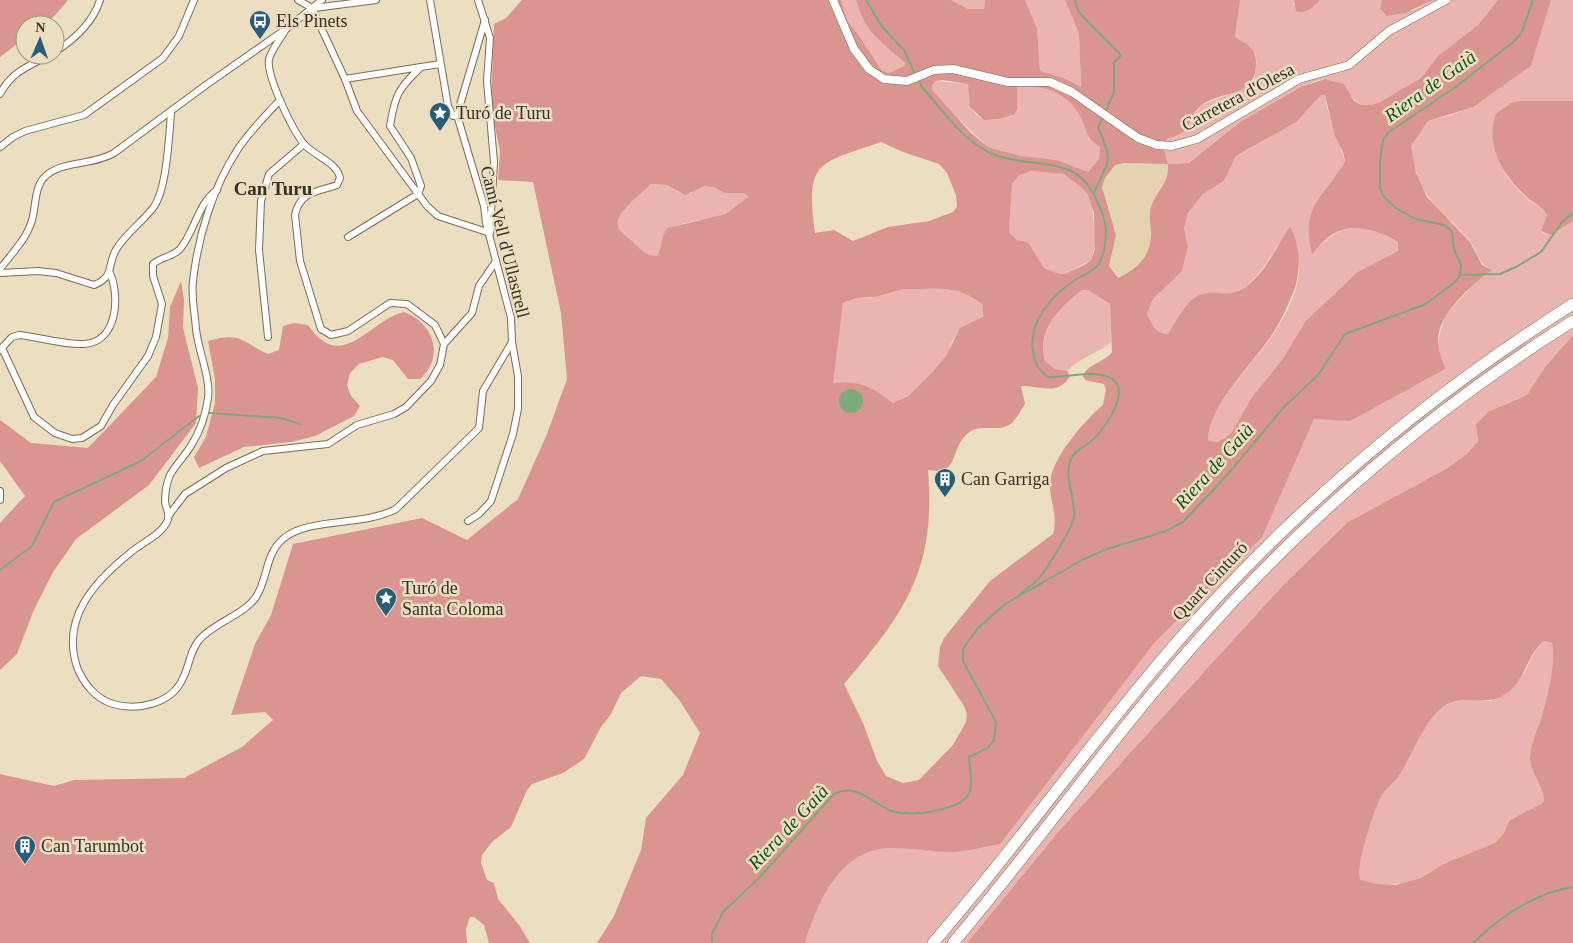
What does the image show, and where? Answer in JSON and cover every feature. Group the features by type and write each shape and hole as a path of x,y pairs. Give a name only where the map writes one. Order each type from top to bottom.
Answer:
{"highway":[{"name":"Quart Cinturó","path":"933,943 1109,723 1184,634 1263,550 1379,445 1422,410 1528,333 1573,304"},
{"name":"Quart Cinturó","path":"953,943 1166,677 1231,603 1317,518 1388,456 1536,345 1573,321"}],"street":[{"path":"65,45 74,39 89,22 100,0"},
{"path":"0,147 25,131 84,115 163,58 179,36 194,0"},
{"path":"298,0 312,8 345,79 357,111 418,194 438,216 490,233 494,162 487,81 490,38 478,0"},
{"path":"0,271 30,227 38,187 45,176 57,169 106,158 171,113 206,84 286,29 322,0"},
{"path":"312,8 376,0"},
{"path":"345,79 440,64 430,0"},
{"name":"Carretera d'Olesa","path":"833,0 854,48 869,69 884,79 907,81 934,70 953,69 1008,82 1050,82 1072,92 1145,142 1172,146 1197,139 1299,79 1349,65 1389,31 1446,0"},
{"path":"458,115 485,20"},
{"path":"286,29 271,55 269,65 280,100 304,144 336,170 340,178 337,185 314,191 304,196 296,207 295,215 300,261 321,329 331,335 348,331 390,303 407,304 435,325 444,344"},
{"name":"Camí Vell d'Ullastrell","path":"440,64 450,112 453,116 458,115 484,206 511,318 512,342 518,376 518,409 513,434 490,501 479,514 468,521"},
{"path":"0,94 7,80 30,65"},
{"path":"348,237 418,194 421,186 411,158 390,126 393,105 400,86 420,68"},
{"path":"169,515 165,504 170,476 192,444 201,425 209,397 197,344 192,284 201,231 217,190 237,150 256,125 280,100"},
{"path":"0,271 56,273 94,285 106,280 110,273 111,257 118,246 155,206 164,175 171,113"},
{"path":"268,337 259,256 260,200 269,174 304,144"},
{"path":"110,273 115,285 115,316 101,337 84,344 19,335 12,338 1,349 34,417 42,425 55,433 72,439 82,438 101,426 113,405 148,356 156,337 162,304 153,276 153,264 174,254 182,247 209,196 217,190"},
{"path":"496,261 479,286 472,313 444,344 440,365 430,380 406,407 394,414 357,425 328,444 263,450 226,468 182,497 169,515 167,522 158,532 129,553 88,594 76,617 72,640 75,660 81,679 101,699 113,704 140,706 157,703 168,696 183,679 192,650 201,637 255,598 262,584 273,549 283,538 295,530 382,516 396,509 479,428 483,391 512,342"},
{"path":"0,491 0,500"},
{"path":"166,494 172,497 182,497"}],"shaded area":[{"path":"0,0 68,0 55,15 15,15 15,46 0,57"},
{"path":"522,0 841,0 847,21 882,71 889,73 904,66 905,63 875,36 864,21 856,0 951,0 968,9 984,9 985,0 1025,0 1037,28 1040,71 1064,78 1081,87 1079,33 1065,0 1240,0 1235,37 1248,45 1255,55 1254,76 1250,83 1237,92 1219,97 1202,105 1193,115 1182,133 1168,138 1164,149 1168,164 1189,163 1240,122 1301,87 1325,79 1344,84 1354,101 1362,105 1380,102 1421,78 1438,56 1478,25 1498,0 1551,0 1531,66 1473,107 1428,121 1411,146 1416,173 1427,197 1470,242 1482,265 1492,270 1457,301 1443,321 1438,343 1445,369 1350,421 1314,419 1262,537 1156,641 1000,844 951,852 894,848 876,850 860,856 846,866 825,893 805,943 597,943 614,916 641,850 646,818 683,775 700,733 680,701 661,679 641,676 621,693 611,714 601,727 584,759 563,773 532,784 527,790 511,827 492,842 482,855 481,863 487,880 494,883 498,899 519,925 530,943 489,943 484,925 474,917 470,917 466,929 467,943 0,943 0,774 54,786 74,780 184,778 242,747 273,720 265,712 231,715 255,644 271,615 293,544 422,518 467,540 518,499 547,434 567,379 561,313 533,182 498,180 500,151 491,106 494,24 506,18","holes":["943,80 968,84 970,107 984,120 1014,115 1017,110 1017,87 1026,86 1053,91 1075,108 1089,137 1100,147 1099,159 1088,172 1057,160 1022,156 988,147 970,132 932,90 932,85 936,81","1321,95 1325,95 1335,136 1345,161 1311,213 1309,238 1312,255 1331,236 1341,230 1352,228 1374,231 1386,236 1398,242 1398,251 1356,273 1305,322 1282,360 1252,397 1232,432 1216,442 1208,440 1215,414 1232,387 1273,333 1284,314 1295,288 1298,273 1298,249 1290,227 1264,268 1244,288 1233,293 1209,293 1197,296 1182,311 1168,334 1157,330 1147,314 1153,299 1182,271 1188,247 1184,228 1188,213 1203,194 1224,181 1236,156 1296,122","881,142 903,152 939,164 947,173 956,195 957,207 953,212 929,221 888,227 853,241 834,230 815,233 812,209 812,191 815,178 821,168 843,155","1124,163 1168,164 1165,182 1151,207 1151,239 1147,253 1138,265 1118,278 1109,266 1116,235 1102,187 1105,178 1115,165","1031,171 1064,174 1083,189 1088,195 1094,213 1095,249 1091,260 1065,274 1059,274 1044,268 1028,242 1017,240 1009,232 1012,184 1020,175","651,184 667,185 685,195 705,186 715,188 724,193 744,193 748,197 726,214 668,228 663,235 657,256 644,252 619,229 619,217 628,205","904,289 946,289 964,293 983,305 983,317 960,328 946,356 930,375 908,396 893,403 878,392 865,386 851,383 833,383 843,303 856,298 875,297","1082,290 1088,290 1110,304 1112,352 1088,369 1083,376 1085,380 1104,384 1106,389 1103,405 1077,431 1055,466 1050,488 1055,517 1053,534 990,581 944,638 940,647 938,666 964,706 967,714 966,722 953,745 919,780 903,783 886,776 877,761 863,723 844,684 884,634 900,611 912,587 921,562 927,535 929,505 928,470 938,471 950,465 962,440 973,430 978,428 1001,428 1012,423 1025,404 1021,386 1054,388 1060,386 1070,376 1067,371 1055,369 1045,361 1044,340 1047,330 1058,312","847,390 857,391 861,395 862,404 857,411 848,412 843,409 841,395"]},
{"path":"841,0 856,0 870,28 905,63 904,66 889,73 882,72 860,37 846,21"},
{"path":"951,0 985,0 984,9 968,9"},
{"path":"1025,0 1065,0 1079,33 1081,87 1064,78 1040,71 1037,28"},
{"path":"1240,0 1294,0 1293,5 1314,7 1320,0 1382,0 1380,8 1414,10 1433,0 1498,0 1478,25 1438,56 1421,78 1380,102 1362,105 1337,83 1324,80 1315,81 1240,122 1189,163 1168,164 1164,149 1168,138 1177,137 1202,105 1230,94 1254,80 1255,54 1248,46 1235,37"},
{"path":"1294,0 1320,0 1310,10 1300,12 1296,11"},
{"path":"1382,0 1433,0 1405,13 1387,16 1380,8"},
{"path":"1551,0 1573,0 1573,101 1492,131 1496,151 1506,175 1518,190 1547,215 1541,232 1551,235 1573,221 1573,335 1545,367 1527,395 1488,412 1476,424 1478,441 1467,454 1444,470 1348,522 1285,583 1059,831 967,943 805,943 823,897 832,883 853,860 867,852 883,848 944,850 1000,843 1156,641 1261,537 1314,419 1350,421 1438,342 1445,315 1475,283 1492,270 1483,264 1469,240 1438,208 1424,190 1414,164 1411,146 1428,121 1454,114 1480,102 1531,66"},
{"path":"936,81 968,84 969,102 973,111 988,120 1014,115 1017,106 1017,87 1036,86 1054,92 1063,97 1077,110 1091,138 1100,147 1099,159 1088,172 1057,160 1022,156 988,147 936,97 932,90 932,85"},
{"path":"1321,95 1326,95 1326,104 1345,161 1322,194 1312,214 1309,225 1309,238 1312,254 1332,236 1342,230 1351,228 1372,230 1384,235 1398,242 1398,251 1356,273 1305,322 1282,360 1252,397 1232,432 1216,442 1208,440 1215,414 1232,387 1270,339 1287,311 1298,280 1298,252 1280,242 1262,270 1245,287 1231,294 1211,294 1196,298 1180,314 1168,334 1157,330 1147,314 1153,299 1182,271 1188,247 1184,228 1188,213 1203,194 1224,181 1236,156 1265,140"},
{"path":"1520,101 1573,101 1573,221 1551,235 1541,231 1547,215 1541,207 1527,197 1511,180 1498,160 1494,149 1493,126 1496,114 1511,103"},
{"path":"1124,163 1168,164 1168,176 1156,195 1150,212 1151,243 1148,253 1143,261 1118,278 1109,266 1116,235 1102,187 1105,178 1115,165"},
{"path":"1031,171 1064,174 1079,184 1088,195 1092,207 1096,243 1091,260 1065,274 1054,274 1044,268 1028,242 1017,240 1009,232 1012,184 1020,175"},
{"path":"651,184 667,185 680,193 690,193 705,186 715,188 724,193 744,193 748,198 726,214 676,226 669,230 662,237 657,257 642,250 619,229 618,223 619,217 628,205"},
{"path":"181,281 184,300 183,328 198,388 196,423 149,485 76,539 53,572 33,612 17,654 0,670 0,523 25,496 0,461 0,420 31,443 88,448 156,377 168,338 170,307"},
{"path":"904,289 946,289 964,293 983,305 983,317 958,333 942,362 924,383 893,403 865,386 850,383 832,383 843,303 856,298 870,298"},
{"path":"1082,290 1088,290 1110,304 1111,342 1067,371 1055,369 1045,361 1043,351 1047,330 1065,303"},
{"path":"404,312 423,324 433,341 432,361 428,370 420,379 408,379 393,360 382,357 359,364 350,373 347,385 351,396 360,406 354,416 315,436 291,442 244,447 199,468 194,457 206,437 215,403 215,379 208,341 228,337 240,339 268,354 279,350 283,326 294,323 308,325 320,339 332,345 344,345 356,340 391,317"},
{"path":"1573,335 1573,943 967,943 1059,831 1285,583 1348,522 1444,470 1467,454 1478,441 1476,424 1488,412 1527,395 1545,367","holes":["1544,641 1552,643 1553,661 1550,681 1530,756 1532,769 1543,792 1543,803 1510,820 1503,834 1495,843 1446,863 1421,878 1395,885 1376,884 1361,880 1360,866 1362,855 1380,798 1398,777 1425,728 1438,711 1453,702 1491,700 1507,693 1518,682 1538,646"]},
{"path":"851,389 859,393 863,401 859,409 851,413 843,409 839,401 843,393"},
{"path":"1544,641 1552,643 1552,672 1545,705 1530,756 1532,768 1543,792 1543,803 1510,820 1503,834 1495,843 1448,867 1429,875 1391,885 1374,885 1361,880 1360,866 1362,854 1379,800 1404,769 1429,722 1448,704 1466,700 1491,701 1524,673 1536,650"}],"waterway":[{"path":"866,0 882,27 904,50 915,74"},
{"path":"1075,0 1078,11 1121,55 1114,63 1114,92 1105,113"},
{"name":"Riera de Gaià","path":"712,943 712,934 723,912 759,878 834,794 842,791 856,792 863,794 889,810 908,813 920,813 946,808 957,804 965,798 971,787 969,757 988,748 994,740 996,722 963,661 963,649 978,628 1005,604 1084,559 1107,549 1166,531 1183,522 1228,474 1283,408 1318,375 1345,334 1426,304 1455,282 1460,275 1461,265 1454,249 1452,231 1444,225 1415,219 1396,208 1385,198 1380,189 1380,160 1383,140 1389,132 1454,88 1511,44 1521,34 1533,0"},
{"path":"918,79 922,87 952,122 968,138 986,151 1001,157 1048,164 1076,174 1088,185 1104,218 1106,233 1100,262 1092,270 1066,286 1050,301 1038,320 1032,340 1034,358 1042,372 1048,377 1085,374 1104,375 1117,384 1119,390 1118,398 1106,424 1087,445 1072,457 1069,464 1068,471 1074,510 1074,517 1069,530 1040,577 1020,594"},
{"path":"1094,193 1108,161 1106,148 1098,127 1103,118"},
{"path":"1460,275 1500,274 1516,267 1541,252 1562,222 1573,213"},
{"path":"210,413 281,418 300,424"},
{"path":"0,570 32,546 54,502 141,461 199,416"},
{"path":"1473,943 1519,907 1546,894 1573,887"}],"place":[{"name":"Els Pinets","path":"260,40"},
{"name":"Turó de Turu","path":"440,132"},
{"name":"Can Garriga","path":"945,498"},
{"name":"Turó de Santa Coloma","path":"386,617"},
{"name":"Can Tarumbot","path":"25,865"}],"district":[{"name":"Can Turu","path":"273,188"}]}
